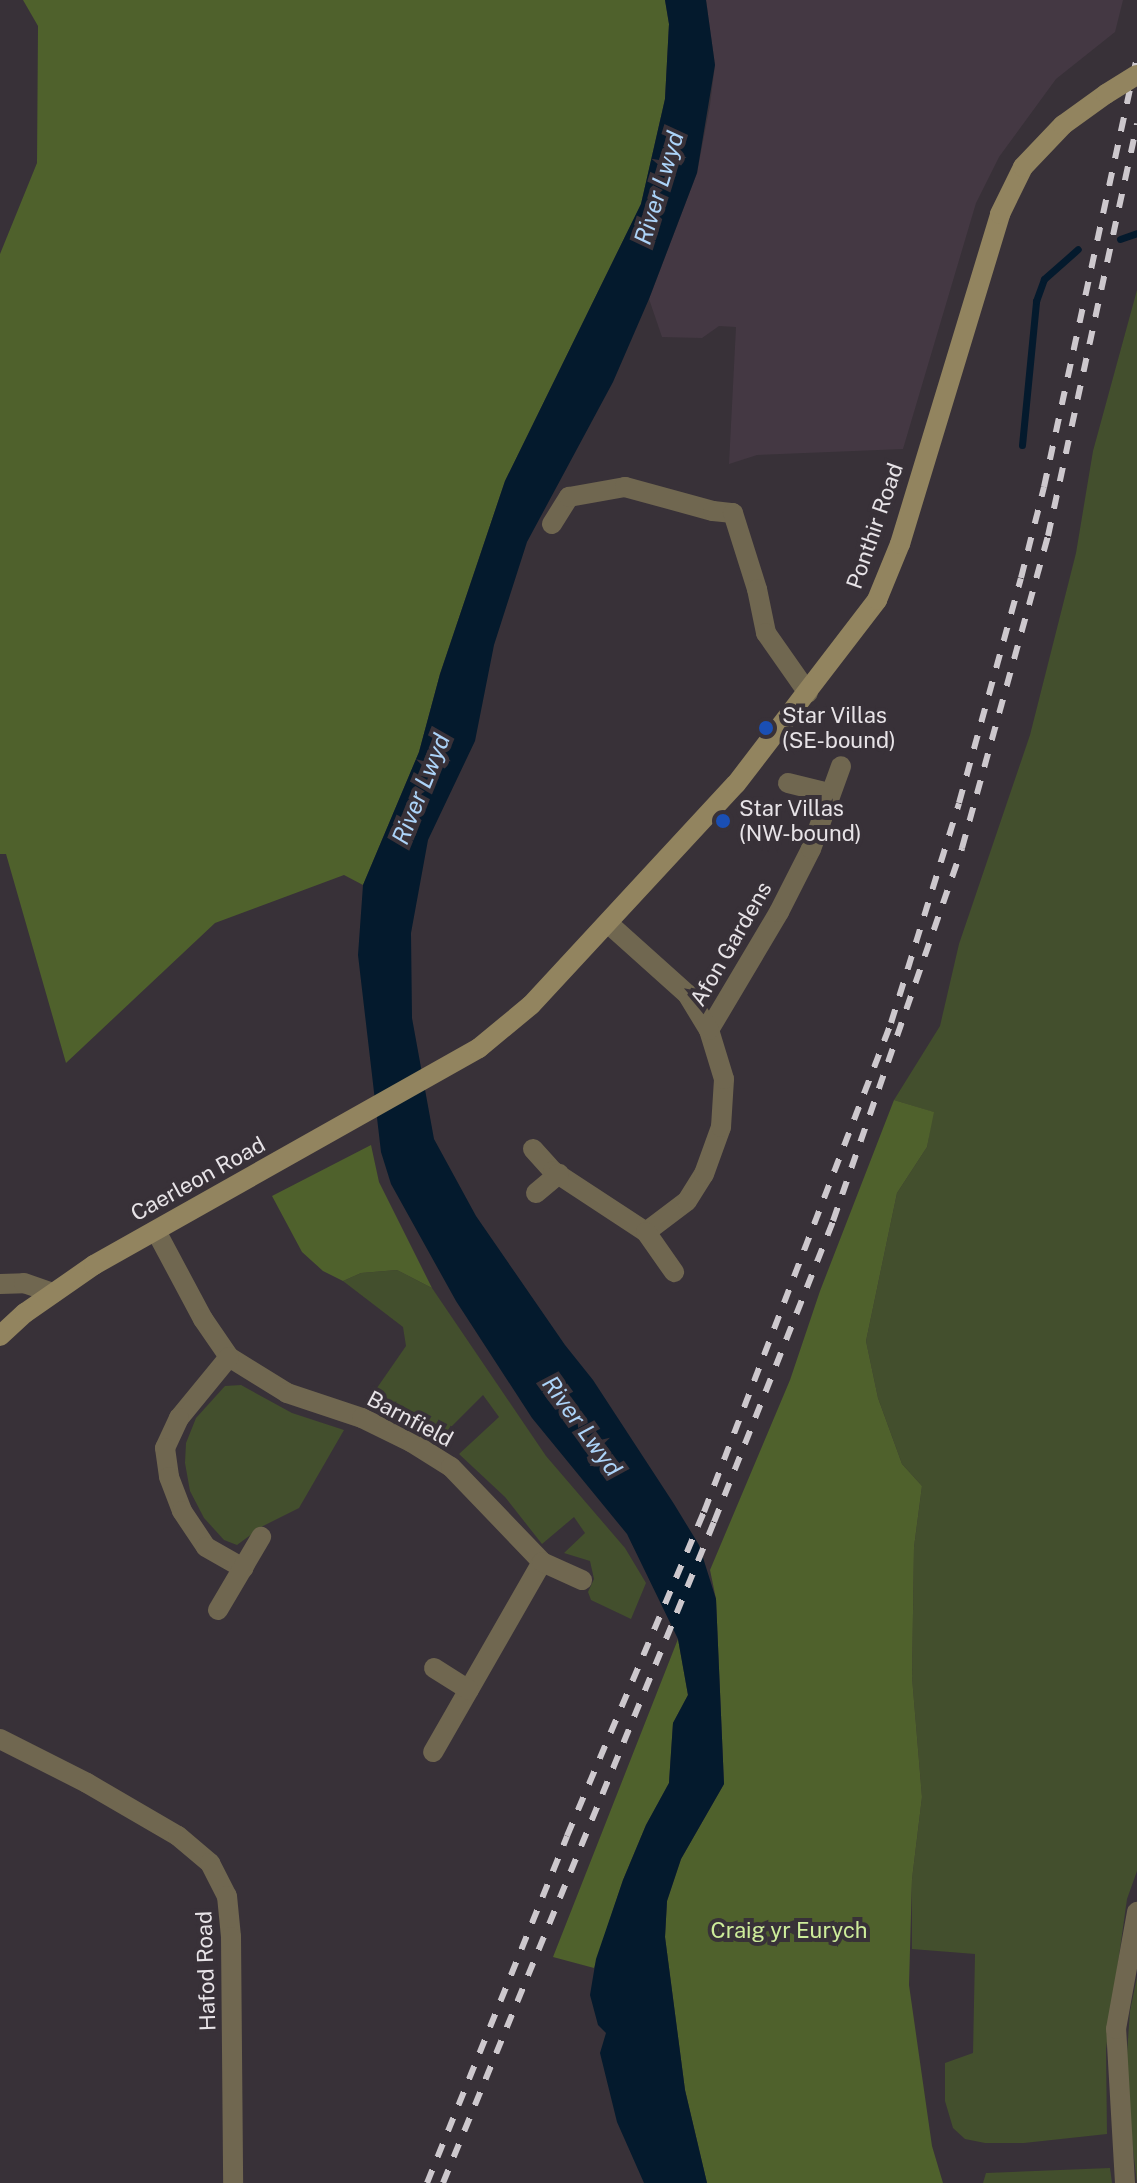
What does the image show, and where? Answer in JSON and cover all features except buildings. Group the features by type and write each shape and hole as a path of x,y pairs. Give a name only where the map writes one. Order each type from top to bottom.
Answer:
{"main road":[{"name":"Ponthir Road","path":"428,1076 479,1048 531,1005 736,784 877,600 900,544 1000,214 1023,167 1063,125 1137,75"},
{"name":"Caerleon Road","path":"0,1336 94,1265 428,1076"}],"street":[{"path":"552,524 569,497 625,487 713,511 733,513 757,589 766,633 808,693"},
{"name":"Afon Gardens","path":"709,1030 779,912 811,849 841,766"},
{"path":"788,783 829,793"},
{"name":"Afon Gardens","path":"608,923 687,994 709,1030 724,1079 721,1127 704,1174 687,1201 646,1232"},
{"path":"533,1149 559,1174 646,1232 674,1272"},
{"path":"536,1193 559,1174"},
{"name":"Barnfield","path":"156,1231 203,1319 229,1357 287,1393 362,1418 411,1442 451,1467 542,1562 582,1580"},
{"path":"0,1284 24,1283 53,1293"},
{"path":"229,1357 179,1418 165,1448 169,1477 182,1511 206,1547 243,1568"},
{"path":"218,1610 261,1537"},
{"path":"433,1752 542,1562"},
{"path":"434,1668 469,1690"},
{"name":"Hafod Road","path":"0,1739 178,1836 210,1863 227,1896 231,1937 233,2183"},
{"path":"1125,2183 1116,2029 1137,1912"}],"shaded area":[{"path":"706,0 1123,0 1115,32 1056,79 999,157 976,203 903,449 757,455 729,464 736,327 719,326 702,338 662,337 649,299 697,173 710,105 715,65"}],"green space":[{"path":"23,0 665,0 669,24 665,99 641,204 505,481 440,674 419,752 363,885 344,875 215,923 66,1063 6,854 0,854 0,254 37,163 38,26"},
{"path":"1137,290 1137,1871 1127,1899 1106,2049 1107,2134 1024,2143 985,2143 965,2139 953,2128 945,2101 945,2063 973,2053 975,1954 912,1949 912,1879 922,1797 912,1677 914,1547 922,1486 902,1464 878,1398 866,1341 897,1193 927,1147 933,1112 894,1100 940,1026 959,944 1030,735 1076,553 1093,451"},
{"name":"Craig yr Eurych","path":"894,1100 934,1112 927,1147 897,1193 866,1341 878,1398 902,1464 922,1486 914,1547 912,1677 922,1797 912,1879 909,1985 932,2146 943,2183 707,2183 685,2090 665,1937 667,1901 681,1859 724,1784 716,1599 710,1570 790,1380 820,1291"},
{"path":"371,1145 379,1182 432,1288 397,1270 361,1273 343,1281 323,1271 302,1252 272,1196"},
{"path":"397,1270 432,1288 546,1456 625,1548 646,1583 631,1619 591,1600 588,1592 594,1579 590,1561 564,1553 585,1533 574,1517 542,1544 505,1497 459,1454 499,1417 483,1395 438,1440 370,1398 406,1346 403,1327 343,1281 361,1273"},
{"path":"241,1385 292,1413 344,1430 299,1508 263,1526 237,1545 224,1540 204,1518 190,1491 185,1463 186,1443 196,1418 225,1386"},
{"path":"678,1639 688,1695 673,1723 669,1783 646,1825 623,1880 594,1968 553,1957"},
{"path":"1137,1977 1137,2183 1125,2082 1130,2011"},
{"path":"1110,2168 1112,2183 983,2183 986,2173"}],"water":[{"name":"River Lwyd","path":"665,0 706,0 715,65 697,173 649,299 613,382 527,542 494,645 475,741 428,840 411,933 412,1018 434,1139 476,1216 565,1345 593,1380 674,1504 699,1545 716,1599 724,1784 681,1859 667,1901 665,1937 685,2090 707,2183 644,2183 617,2122 600,2053 606,2033 598,2025 590,1995 596,1959 623,1880 646,1825 669,1783 673,1723 688,1695 678,1639 627,1534 532,1418 456,1301 391,1184 381,1152 358,955 363,885 419,752 440,674 505,481 641,204 665,99 669,24"}],"waterway":[{"path":"1120,239 1137,233"},
{"path":"1022,445 1036,301 1044,279 1078,249"}],"railway":[{"path":"427,2183 567,1836 704,1512 891,1023 959,803 1021,578 1044,487 1137,56"},
{"path":"443,2183 714,1522 833,1221 962,848 1048,536 1137,123"}],"place":[{"name":"Star Villas (SE-bound)","path":"766,728"},
{"name":"Star Villas (NW-bound)","path":"723,821"}]}
